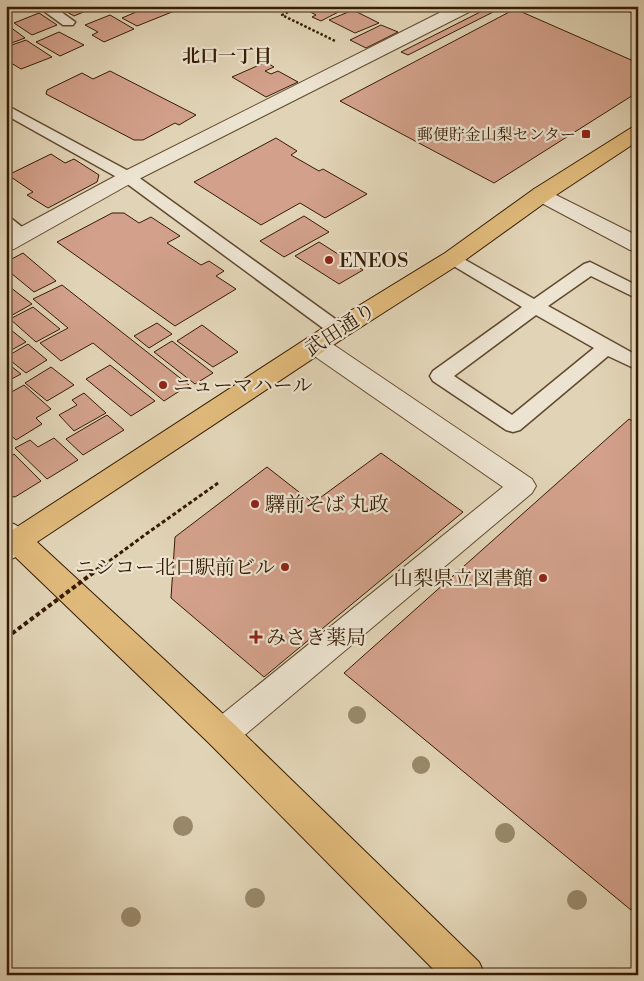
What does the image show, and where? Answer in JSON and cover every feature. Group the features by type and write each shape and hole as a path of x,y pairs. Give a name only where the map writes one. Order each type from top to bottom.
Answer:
{"main road":[{"name":"武田通り","path":"10,541 452,258 542,194 638,132"},
{"path":"10,541 222,734 466,975"}],"street":[{"path":"15,239 128,177 467,6"},
{"path":"630,6 638,10"},
{"path":"542,194 638,245"},
{"path":"222,734 522,486 327,337"}],"lane":[{"path":"43,6 68,22"},
{"path":"6,109 128,177 327,337"},
{"path":"6,223 15,239"},
{"path":"452,258 638,364"},
{"path":"608,347 513,425 440,376 590,268 638,293"}],"path":[{"path":"300,6 282,15 366,57"},
{"path":"6,638 218,483"}],"building":[{"path":"57,6 93,6 95,7 74,16"},
{"path":"150,6 170,6 177,10 137,26 122,18"},
{"path":"261,6 291,6 281,11 276,8 271,11"},
{"path":"307,6 348,7 321,21 312,17 316,15 303,8"},
{"path":"492,6 505,6 408,55 401,52"},
{"path":"515,9 638,63 638,92 494,183 340,101"},
{"path":"353,10 379,23 355,33 329,20"},
{"path":"39,13 57,25 32,35 14,23"},
{"path":"110,15 134,29 104,42 92,35 98,32 85,25"},
{"path":"6,24 25,38 6,45"},
{"path":"381,25 398,32 366,48 350,40"},
{"path":"59,32 84,45 60,56 36,42"},
{"path":"26,40 52,57 21,69 6,60 6,47"},
{"path":"266,62 274,67 265,71 271,74 278,71 298,82 266,97 232,77"},
{"path":"110,71 196,115 179,125 175,123 143,140 134,140 46,94 47,90 82,73 93,79"},
{"path":"276,138 297,151 291,155 319,171 323,169 367,194 325,218 300,203 261,225 194,182"},
{"path":"51,154 65,163 74,159 99,175 97,182 48,208 27,195 33,192 8,175"},
{"path":"112,213 124,213 139,223 151,217 180,236 167,243 201,265 209,261 224,271 216,276 236,289 175,326 57,242"},
{"path":"304,216 329,232 284,257 260,241"},
{"path":"319,242 363,270 339,284 295,256"},
{"path":"23,253 56,281 34,292 6,269 6,262"},
{"path":"6,284 32,304 7,318 6,317"},
{"path":"62,285 189,385 164,401 93,343 61,361 40,343 68,328 33,299"},
{"path":"33,307 60,329 36,342 10,319"},
{"path":"157,323 172,334 149,348 134,336"},
{"path":"202,325 238,352 213,367 177,341"},
{"path":"6,326 26,342 6,353"},
{"path":"172,341 213,373 195,384 154,352"},
{"path":"28,344 47,360 26,373 6,357"},
{"path":"6,362 21,374 6,382"},
{"path":"110,365 155,401 131,416 86,379"},
{"path":"51,367 74,385 47,401 25,383"},
{"path":"24,385 51,409 36,418 42,424 16,440 6,431 6,395"},
{"path":"84,393 106,413 74,431 59,415 77,405 72,400"},
{"path":"107,415 124,430 83,455 66,439"},
{"name":"山梨県立図書館","path":"629,419 638,424 638,901 631,910 344,673"},
{"path":"54,438 78,460 47,479 15,448 30,440 38,447"},
{"name":"ニシコー北口駅前ビル","path":"381,453 463,512 264,677 171,598 175,537 267,467 313,503"},
{"path":"14,454 41,481 15,497 6,495 6,459"}],"place":[{"name":"郵便貯金山梨センター","path":"586,134"},
{"name":"ENEOS","path":"329,260"},
{"name":"ニューマハール","path":"163,385"},
{"name":"驛前そば 丸政","path":"255,504"},
{"name":"ニシコー北口駅前ビル","path":"285,567"},
{"name":"山梨県立図書館","path":"543,578"},
{"name":"みさき薬局","path":"256,637"}],"district":[{"name":"北口一丁目","path":"227,56"}]}
